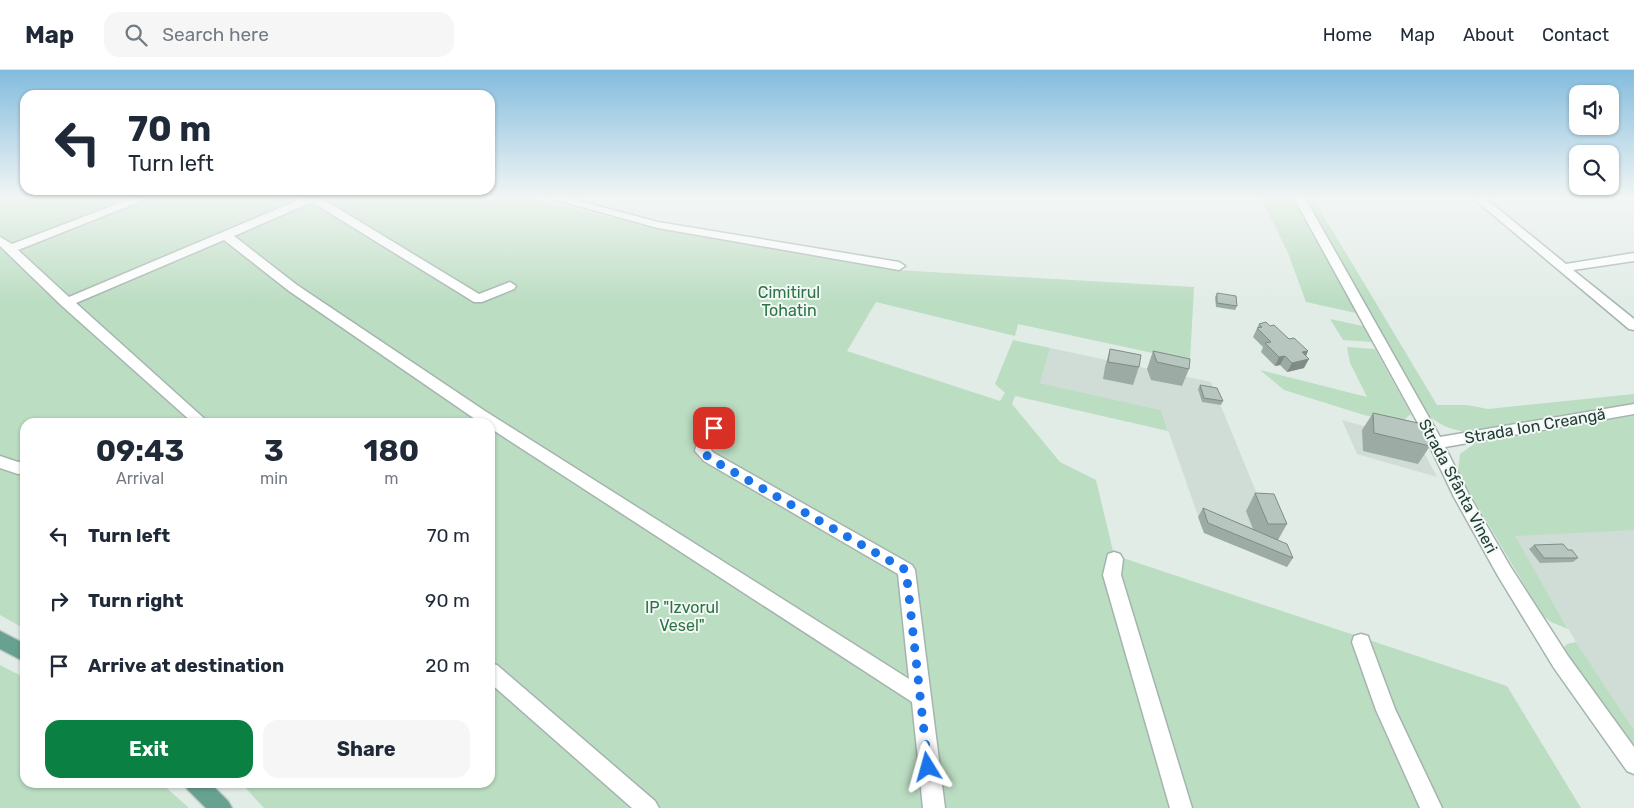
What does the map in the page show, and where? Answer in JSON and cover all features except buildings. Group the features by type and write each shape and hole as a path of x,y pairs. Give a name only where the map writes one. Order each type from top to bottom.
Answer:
{"main road":[{"path":"0,639 20,651"},
{"path":"200,788 221,808"}],"street":[{"path":"40,232 5,244 128,360 196,418"},
{"path":"66,302 231,232"},
{"path":"369,232 478,299 510,286"},
{"path":"702,232 899,266"},
{"name":"Strada Sfânta Vineri","path":"1318,232 1435,443 1462,497 1535,622 1561,662 1634,764"},
{"path":"1520,232 1634,326"},
{"path":"225,235 293,288 485,418"},
{"path":"1563,268 1634,257"},
{"name":"Strada Ion Creangă","path":"1435,443 1634,409"},
{"path":"495,425 919,696"},
{"path":"714,428 705,441 703,451 709,458 906,570 919,696 934,808"},
{"path":"0,462 20,468"},
{"path":"1114,559 1112,575 1181,808"},
{"path":"1361,642 1386,710 1431,808"},
{"path":"495,675 648,808"}],"shaded area":[{"path":"1050,348 1211,382 1287,567 1204,533 1161,410 1040,383"},
{"path":"1342,420 1418,441 1437,477 1357,454"},
{"path":"1634,421 1634,730 1576,642 1469,459"}],"green space":[{"name":"IP \"Izvorul Vesel\"","path":"0,232 685,232 896,270 1194,287 1190,361 1018,324 1015,336 876,302 847,351 1000,401 1005,393 995,384 1013,340 1050,348 1040,383 1161,410 1168,431 1015,396 1012,404 1060,462 1096,480 1114,555 1507,686 1581,808 264,808 246,788 495,788 495,418 20,418 20,626 0,615"},
{"path":"1278,232 1311,232 1356,313 1306,302 1288,253"},
{"path":"1324,232 1334,232 1437,405 1467,405 1488,409 1634,394 1634,405 1466,432 1448,428 1424,412"},
{"path":"1330,319 1363,326 1372,342 1343,340"},
{"path":"1347,347 1375,349 1411,414 1404,420 1392,421 1364,415 1284,390 1260,370 1367,397 1350,363"},
{"path":"1634,415 1634,530 1515,536 1568,629 1551,622 1542,615 1458,471 1460,454 1474,444"},
{"path":"1576,642 1634,730 1634,748 1563,648 1567,644"},
{"path":"0,665 20,675 20,788 167,788 189,808 0,808"}],"route":[{"path":"714,428 705,441 703,451 709,458 811,514 906,570 928,767"}],"park label":[{"name":"Cimitirul Tohatin","path":"789,301"}]}
